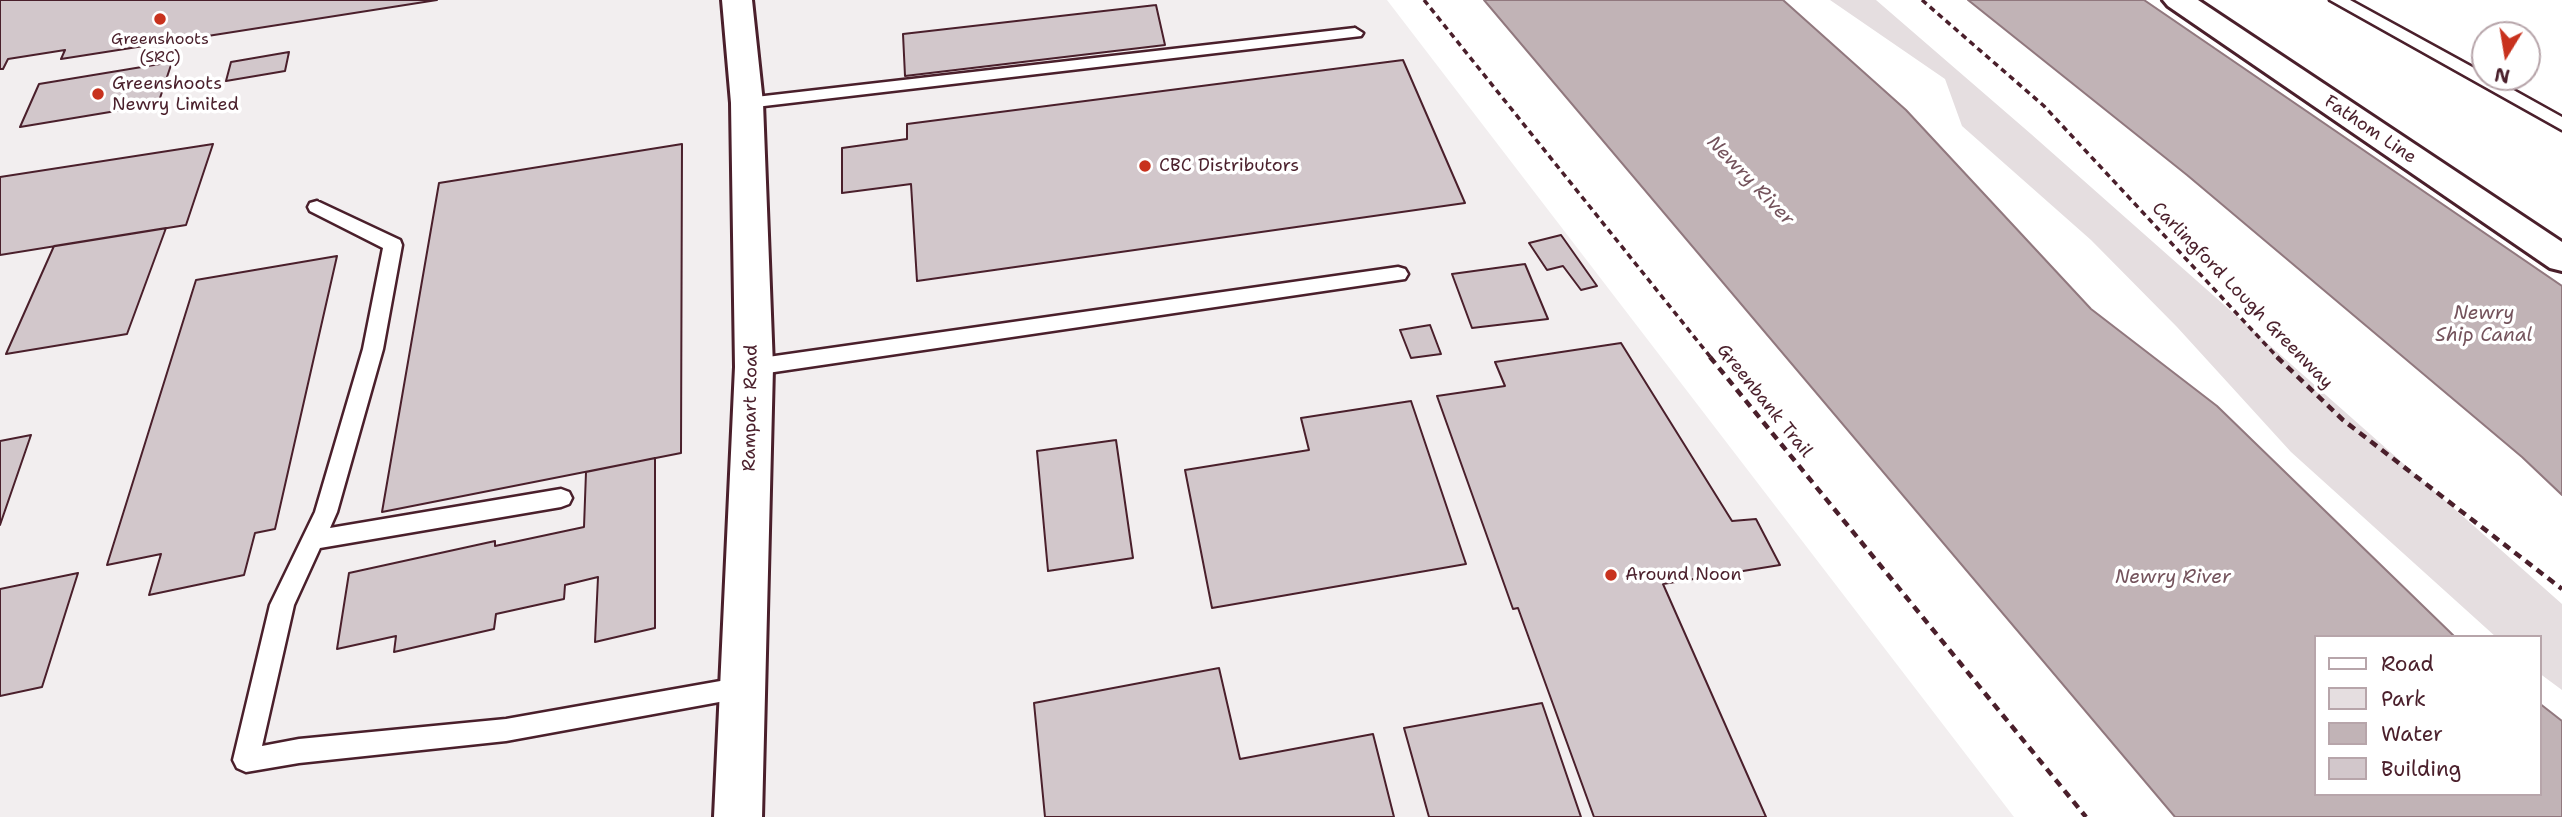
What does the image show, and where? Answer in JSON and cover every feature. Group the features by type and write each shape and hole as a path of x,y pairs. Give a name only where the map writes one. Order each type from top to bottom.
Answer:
{"street":[{"name":"Rampart Road","path":"737,0 747,103 754,367 738,817"},
{"name":"Fathom Line","path":"2178,0 2562,259"}],"lane":[{"path":"2338,0 2562,124"},
{"path":"747,103 1355,33"},
{"path":"317,207 393,245 373,349 326,512 282,605 246,760 299,751 506,730 743,688"},
{"path":"754,367 1398,274"},
{"path":"312,540 561,498"}],"path":[{"name":"Greenbank Trail","path":"1424,0 1760,419 2086,817"},
{"name":"Carlingford Lough Greenway","path":"1922,0 2044,106 2280,360 2343,420 2562,589"}],"shaded area":[{"path":"0,0 1387,0 2014,817 0,817"}],"green space":[{"path":"1830,0 1876,0 2562,604 2562,690 2541,674 2541,635 2494,635 2291,452 2177,327 2091,240 1962,126 1945,79"}],"water":[{"name":"Newry River","path":"1484,0 1783,0 1906,110 2091,309 2217,406 2453,635 2314,635 2314,796 2541,796 2541,705 2562,721 2562,817 2175,817"},
{"name":"Newry Ship Canal","path":"1968,0 2144,0 2562,286 2562,495 2522,457 2187,175"}],"building":[{"name":"Greenshoots (SRC)","path":"0,0 437,0 61,59 65,50 8,59 3,69 0,69"},
{"path":"1156,5 1165,45 905,76 903,34"},
{"path":"289,52 285,71 226,81 231,62"},
{"name":"CBC Distributors","path":"1403,60 1465,203 917,281 911,184 842,193 842,148 907,139 907,124"},
{"name":"Greenshoots Newry Limited","path":"172,62 158,104 20,127 39,84"},
{"path":"213,144 186,225 0,255 0,177"},
{"path":"682,144 681,453 382,512 439,183"},
{"path":"166,228 127,334 6,354 54,246"},
{"path":"1561,235 1597,286 1581,290 1563,266 1547,270 1529,243"},
{"path":"337,256 275,529 255,533 244,575 149,595 161,554 107,565 196,280"},
{"path":"1525,264 1548,319 1472,328 1452,274"},
{"path":"1430,325 1441,354 1411,358 1400,330"},
{"name":"Around Noon","path":"1621,343 1732,521 1756,519 1780,565 1663,584 1766,817 1594,817 1518,608 1513,609 1437,396 1505,386 1495,362"},
{"path":"1411,401 1466,564 1212,608 1185,470 1309,450 1301,418"},
{"path":"31,435 0,525 0,441"},
{"path":"1116,440 1133,558 1048,571 1037,451"},
{"path":"655,458 655,628 595,642 598,577 565,585 564,599 496,614 494,629 394,652 396,636 337,649 349,573 495,541 495,546 584,527 586,472"},
{"path":"78,573 42,687 0,696 0,589"},
{"path":"1219,668 1240,759 1373,734 1394,817 1045,817 1034,703"},
{"path":"1542,703 1581,817 1429,817 1404,728"}],"place":[{"name":"Greenshoots (SRC)","path":"160,19"},
{"name":"Greenshoots Newry Limited","path":"98,94"},
{"name":"CBC Distributors","path":"1145,166"},
{"name":"Around Noon","path":"1611,575"}]}
